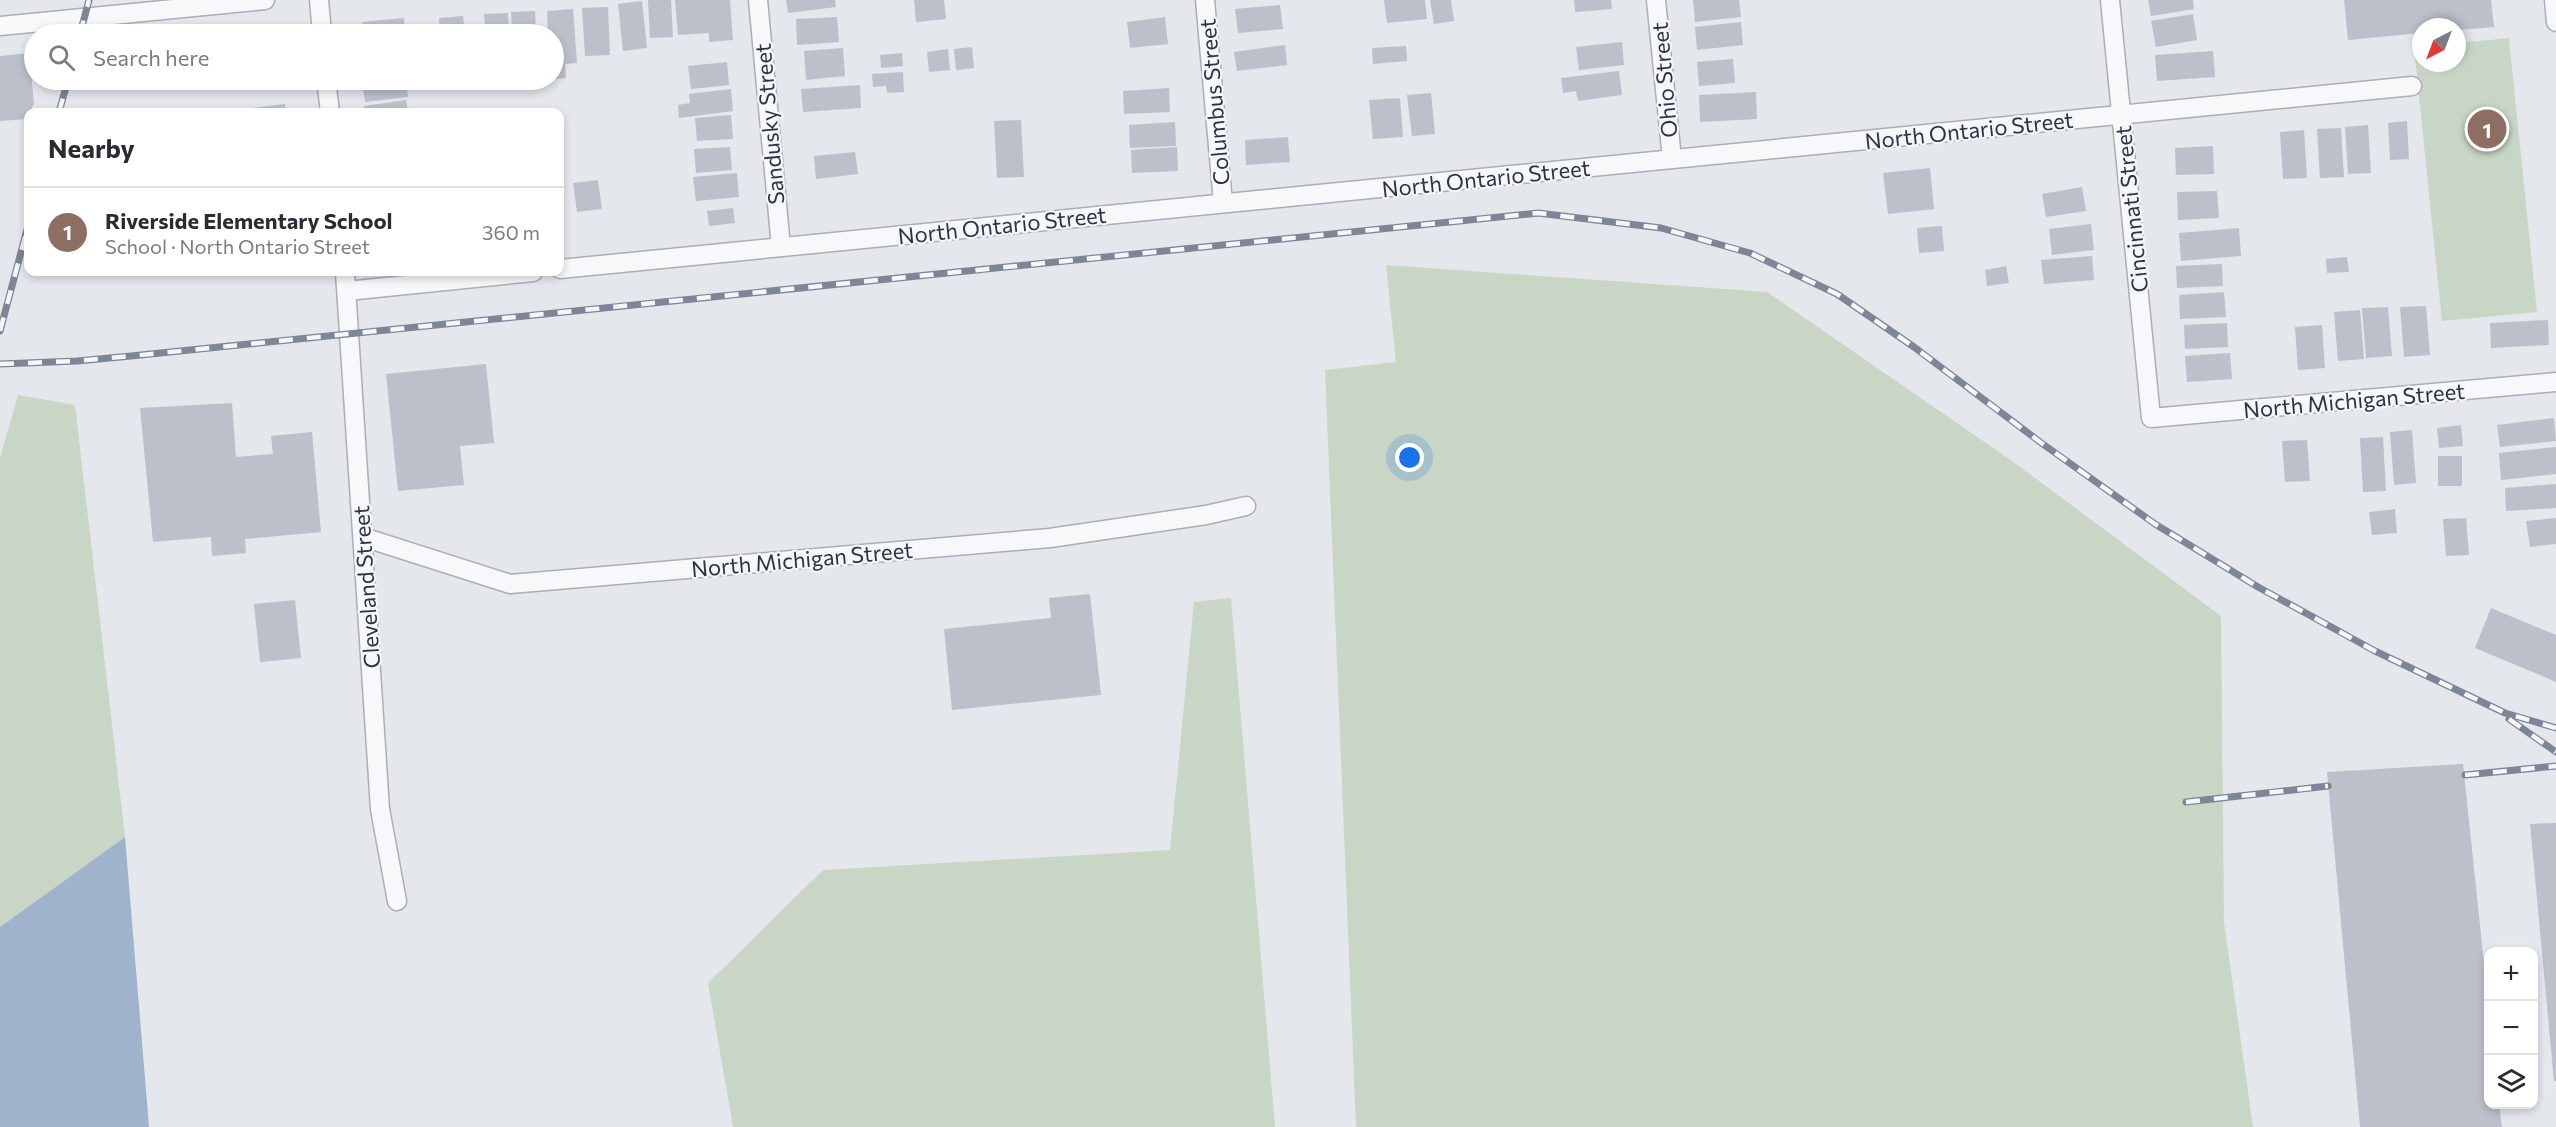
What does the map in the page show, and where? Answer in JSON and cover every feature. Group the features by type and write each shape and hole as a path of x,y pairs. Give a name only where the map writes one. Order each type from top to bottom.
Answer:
{"street":[{"path":"0,26 265,0"},
{"path":"319,0 321,24"},
{"name":"Sandusky Street","path":"758,0 781,247"},
{"name":"Columbus Street","path":"1205,0 1223,203"},
{"name":"Ohio Street","path":"1656,0 1672,159"},
{"name":"Cincinnati Street","path":"2110,0 2151,418"},
{"path":"2554,0 2556,22"},
{"name":"North Ontario Street","path":"564,269 2412,86"},
{"path":"327,90 330,108"},
{"name":"Cleveland Street","path":"345,276 380,809 397,901"},
{"path":"347,291 494,276"},
{"name":"North Michigan Street","path":"2151,418 2556,382"},
{"name":"North Michigan Street","path":"363,537 510,584 1050,538 1206,515 1246,506"}],"green space":[{"path":"2509,38 2537,312 2442,321 2417,72 2466,72 2466,42"},
{"path":"1386,265 1767,292 2012,461 2221,616 2224,922 2253,1127 1356,1127 1325,370 1396,362"},
{"path":"18,395 75,405 125,837 0,927 0,458"},
{"path":"1231,598 1275,1127 733,1127 708,983 823,870 1170,850 1194,602"}],"water":[{"path":"125,837 149,1127 0,1127 0,927"}],"building":[{"path":"648,0 671,0 673,37 650,38"},
{"path":"675,0 730,0 733,40 709,42 709,33 678,35"},
{"path":"786,0 835,0 836,7 788,13"},
{"path":"914,0 944,0 946,19 916,22"},
{"path":"1384,0 1425,0 1427,19 1387,23"},
{"path":"1430,0 1451,0 1454,21 1434,24"},
{"path":"1574,0 1611,0 1612,9 1575,12"},
{"path":"1693,0 1739,0 1741,17 1695,22"},
{"path":"2148,0 2193,0 2194,9 2151,16"},
{"path":"2344,0 2491,0 2494,27 2466,29 2466,18 2412,18 2412,34 2348,40"},
{"path":"642,1 647,48 623,51 618,4"},
{"path":"1280,5 1283,29 1238,33 1235,9"},
{"path":"608,7 610,55 585,56 582,8"},
{"path":"573,9 577,63 565,64 566,78 564,78 564,24 548,24 547,11"},
{"path":"535,11 536,24 512,24 511,12"},
{"path":"508,13 509,24 485,24 484,14"},
{"path":"2193,14 2197,40 2156,47 2151,21"},
{"path":"463,16 464,24 439,24 439,18"},
{"path":"837,17 839,42 797,45 796,19"},
{"path":"1165,17 1168,44 1130,48 1127,22"},
{"path":"404,18 404,24 362,24 362,22"},
{"path":"1741,22 1743,45 1697,50 1695,27"},
{"path":"1622,42 1624,65 1579,70 1576,47"},
{"path":"1285,45 1287,65 1237,71 1234,52"},
{"path":"1406,46 1407,61 1373,64 1372,48"},
{"path":"972,47 974,68 956,70 954,49"},
{"path":"843,48 845,76 806,80 804,51"},
{"path":"948,49 950,70 929,72 927,52"},
{"path":"2213,51 2215,77 2157,81 2155,55"},
{"path":"902,53 903,66 881,68 880,55"},
{"path":"24,54 24,90 33,90 34,103 32,108 24,108 24,119 0,121 0,56"},
{"path":"1733,59 1735,83 1699,86 1697,62"},
{"path":"727,62 729,85 691,89 688,66"},
{"path":"1619,71 1622,95 1578,101 1576,91 1563,93 1561,78"},
{"path":"903,72 904,92 887,93 886,86 873,87 872,74"},
{"path":"860,85 861,108 803,112 801,89"},
{"path":"1169,88 1170,112 1124,114 1123,91"},
{"path":"731,89 733,111 679,118 678,105 690,103 689,94"},
{"path":"363,90 407,90 408,97 365,102"},
{"path":"1756,92 1757,119 1700,122 1699,95"},
{"path":"1431,93 1435,134 1412,136 1407,95"},
{"path":"1400,98 1403,137 1373,139 1369,100"},
{"path":"406,100 407,108 364,108 364,106"},
{"path":"285,104 286,108 252,108"},
{"path":"731,115 733,139 697,141 695,118"},
{"path":"1021,120 1024,177 997,178 994,121"},
{"path":"2407,121 2409,159 2390,160 2388,123"},
{"path":"1175,122 1176,146 1130,148 1129,125"},
{"path":"2368,125 2371,173 2348,174 2345,127"},
{"path":"2341,128 2344,177 2320,178 2317,129"},
{"path":"2304,130 2307,178 2283,179 2280,132"},
{"path":"1288,137 1290,162 1246,165 1245,140"},
{"path":"2213,146 2214,174 2176,175 2175,148"},
{"path":"730,147 732,170 696,173 694,149"},
{"path":"1177,147 1178,171 1132,173 1131,150"},
{"path":"855,152 858,174 816,179 814,156"},
{"path":"1930,168 1934,209 1888,214 1883,173"},
{"path":"737,173 739,197 696,201 693,177"},
{"path":"598,180 602,209 577,212 573,183"},
{"path":"2082,187 2086,211 2046,217 2042,194"},
{"path":"2217,191 2219,218 2178,220 2177,192"},
{"path":"733,208 735,223 709,226 707,211"},
{"path":"2091,224 2094,250 2052,255 2049,229"},
{"path":"1942,226 1944,251 1919,253 1917,228"},
{"path":"2239,228 2241,256 2181,261 2179,233"},
{"path":"2092,256 2094,280 2044,284 2041,260"},
{"path":"2347,257 2349,272 2327,273 2326,259"},
{"path":"2222,264 2223,286 2177,288 2176,266"},
{"path":"2006,266 2009,283 1987,286 1985,270"},
{"path":"2224,292 2226,317 2180,319 2179,295"},
{"path":"2426,306 2430,355 2404,357 2400,307"},
{"path":"2388,307 2392,356 2366,358 2362,308"},
{"path":"2360,310 2364,359 2338,361 2334,312"},
{"path":"2548,320 2549,345 2491,348 2490,323"},
{"path":"2227,323 2228,347 2185,349 2184,325"},
{"path":"2322,325 2325,368 2298,370 2295,327"},
{"path":"2230,353 2232,379 2187,382 2185,356"},
{"path":"486,364 494,443 460,446 464,485 398,491 386,374"},
{"path":"232,403 236,457 273,454 271,436 312,432 321,532 245,539 246,553 212,556 211,537 153,542 140,408"},
{"path":"2554,418 2556,441 2500,447 2497,425"},
{"path":"2461,425 2463,446 2439,448 2437,428"},
{"path":"2412,430 2416,483 2394,485 2390,432"},
{"path":"2383,437 2386,491 2363,492 2360,438"},
{"path":"2307,440 2310,481 2285,482 2282,441"},
{"path":"2556,447 2556,474 2501,480 2499,453"},
{"path":"2438,456 2462,456 2462,486 2438,486"},
{"path":"2556,484 2556,508 2506,511 2505,488"},
{"path":"2395,509 2397,533 2372,535 2369,512"},
{"path":"2466,518 2469,555 2446,556 2443,519"},
{"path":"2556,518 2556,544 2530,547 2526,521"},
{"path":"1090,594 1101,695 952,710 944,629 1051,618 1049,598"},
{"path":"295,600 301,658 260,662 254,604"},
{"path":"2491,608 2556,635 2556,682 2475,648"},
{"path":"2463,764 2484,963 2484,1109 2500,1109 2502,1127 2360,1127 2327,772"},
{"path":"2556,823 2556,1081 2554,1081 2530,824"}],"railway":[{"path":"83,24 89,0"},
{"path":"60,108 65,90"},
{"path":"0,364 131,356 1538,213 1661,228 1750,253 1837,294 1914,347 2040,442 2155,524 2258,587 2375,651 2505,713 2556,728"},
{"path":"0,331 24,241"},
{"path":"2509,719 2556,752"},
{"path":"2465,775 2556,766"},
{"path":"2186,802 2328,786"}],"place":[{"name":"Riverside Elementary School","path":"2487,129"}]}
